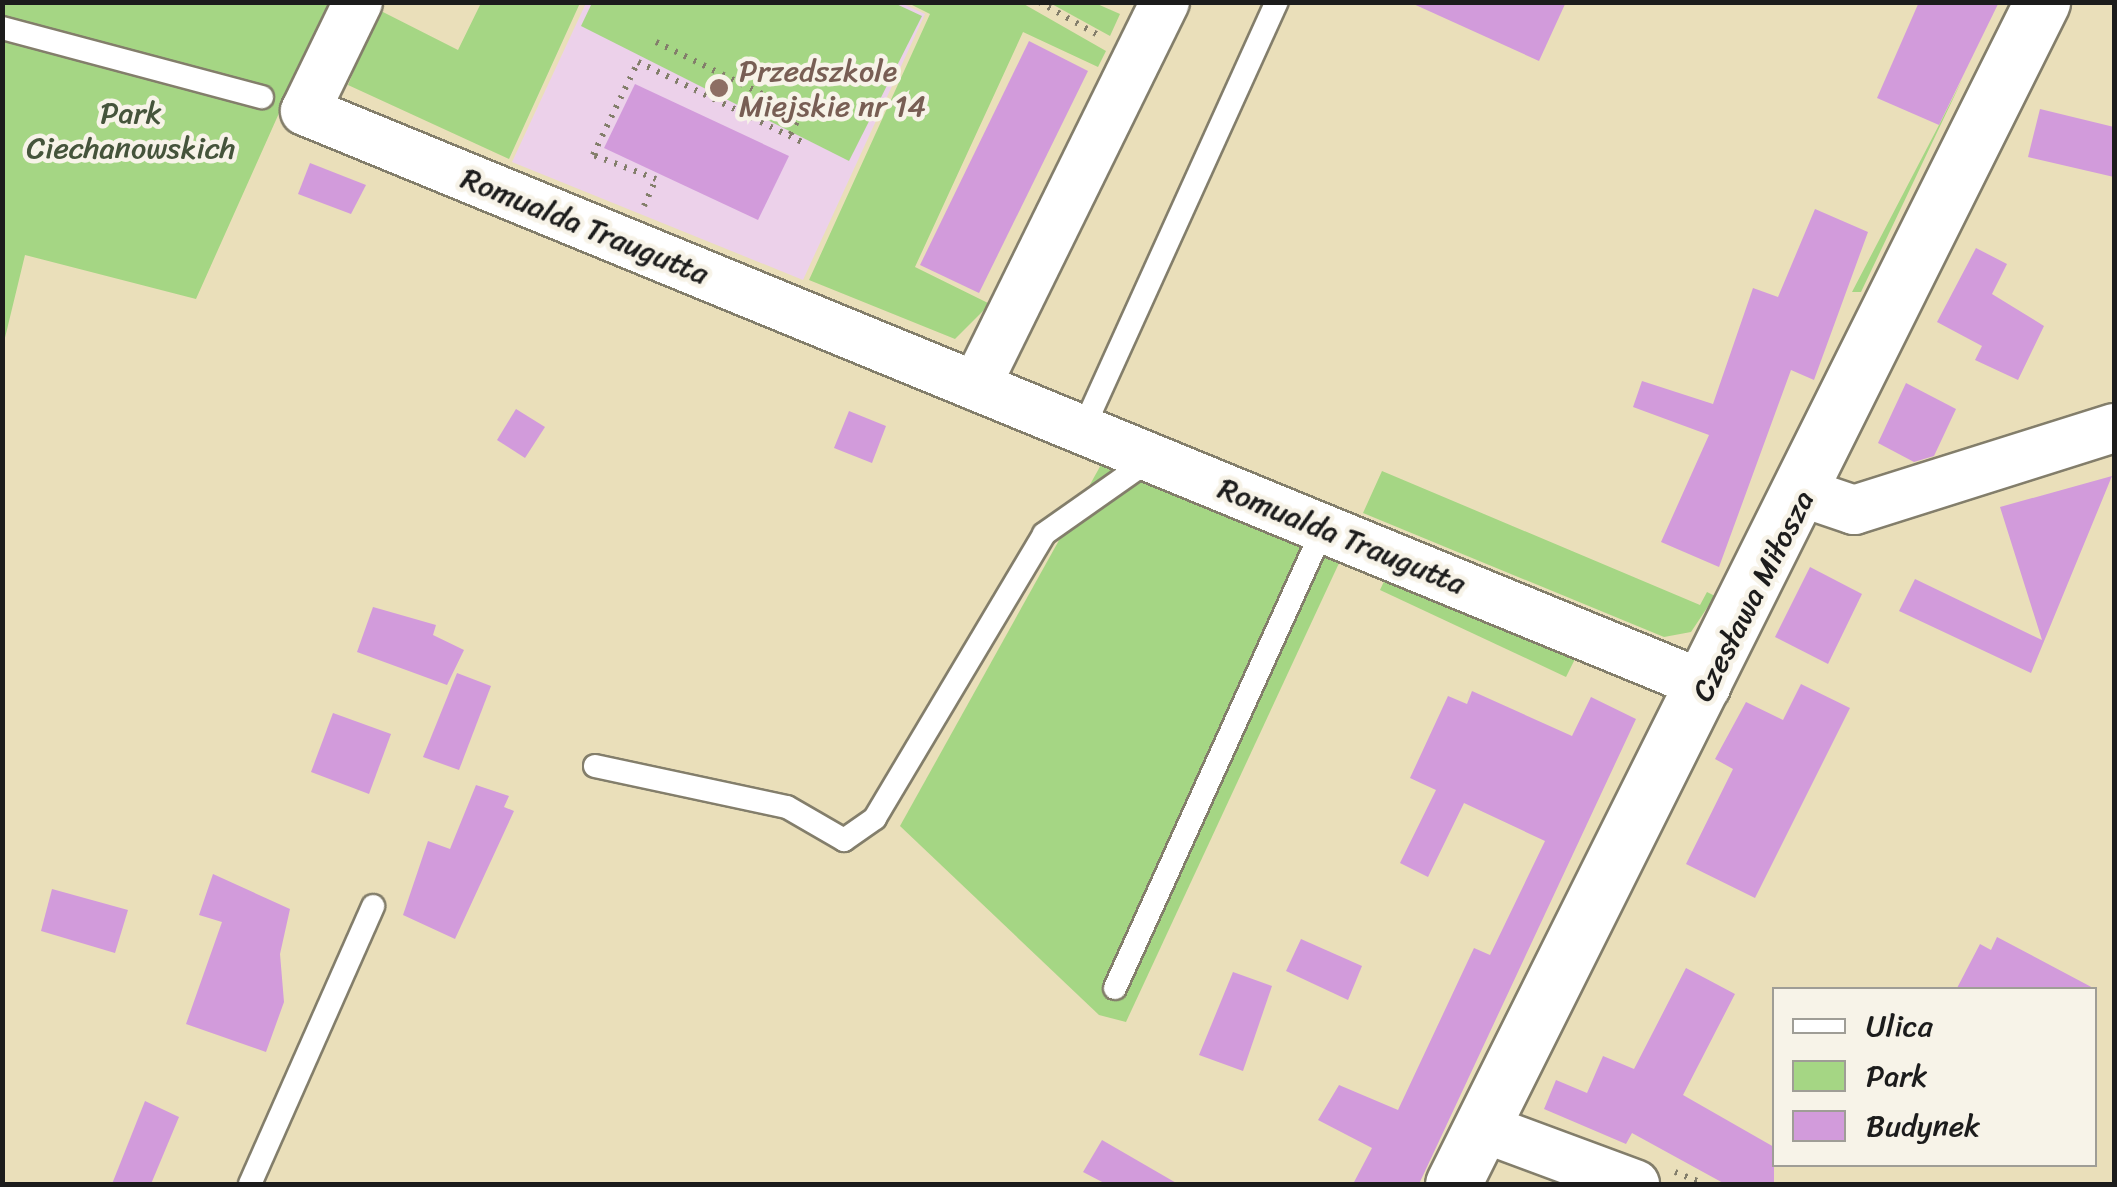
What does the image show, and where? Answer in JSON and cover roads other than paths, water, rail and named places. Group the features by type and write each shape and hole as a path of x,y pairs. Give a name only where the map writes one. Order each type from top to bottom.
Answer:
{"street":[{"path":"284,104 358,2"},
{"path":"976,386 1165,2"},
{"name":"Czesława Miłosza","path":"1454,1184 1486,1130 1804,493 2042,2"},
{"name":"Romualda Traugutta","path":"284,104 1707,686"},
{"path":"1804,493 1854,510 2114,428"},
{"path":"1486,1130 1635,1184"}],"lane":[{"path":"1083,428 1276,2"},
{"path":"2,28 284,104"},
{"path":"596,766 787,806 844,840 875,818 1044,534 1152,458"},
{"path":"1115,988 1323,528"},
{"path":"250,1184 373,906"}],"place":[{"name":"Przedszkole Miejskie nr 14","path":"719,88"}],"park label":[{"name":"Park Ciechanowskich","path":"131,130"}]}
